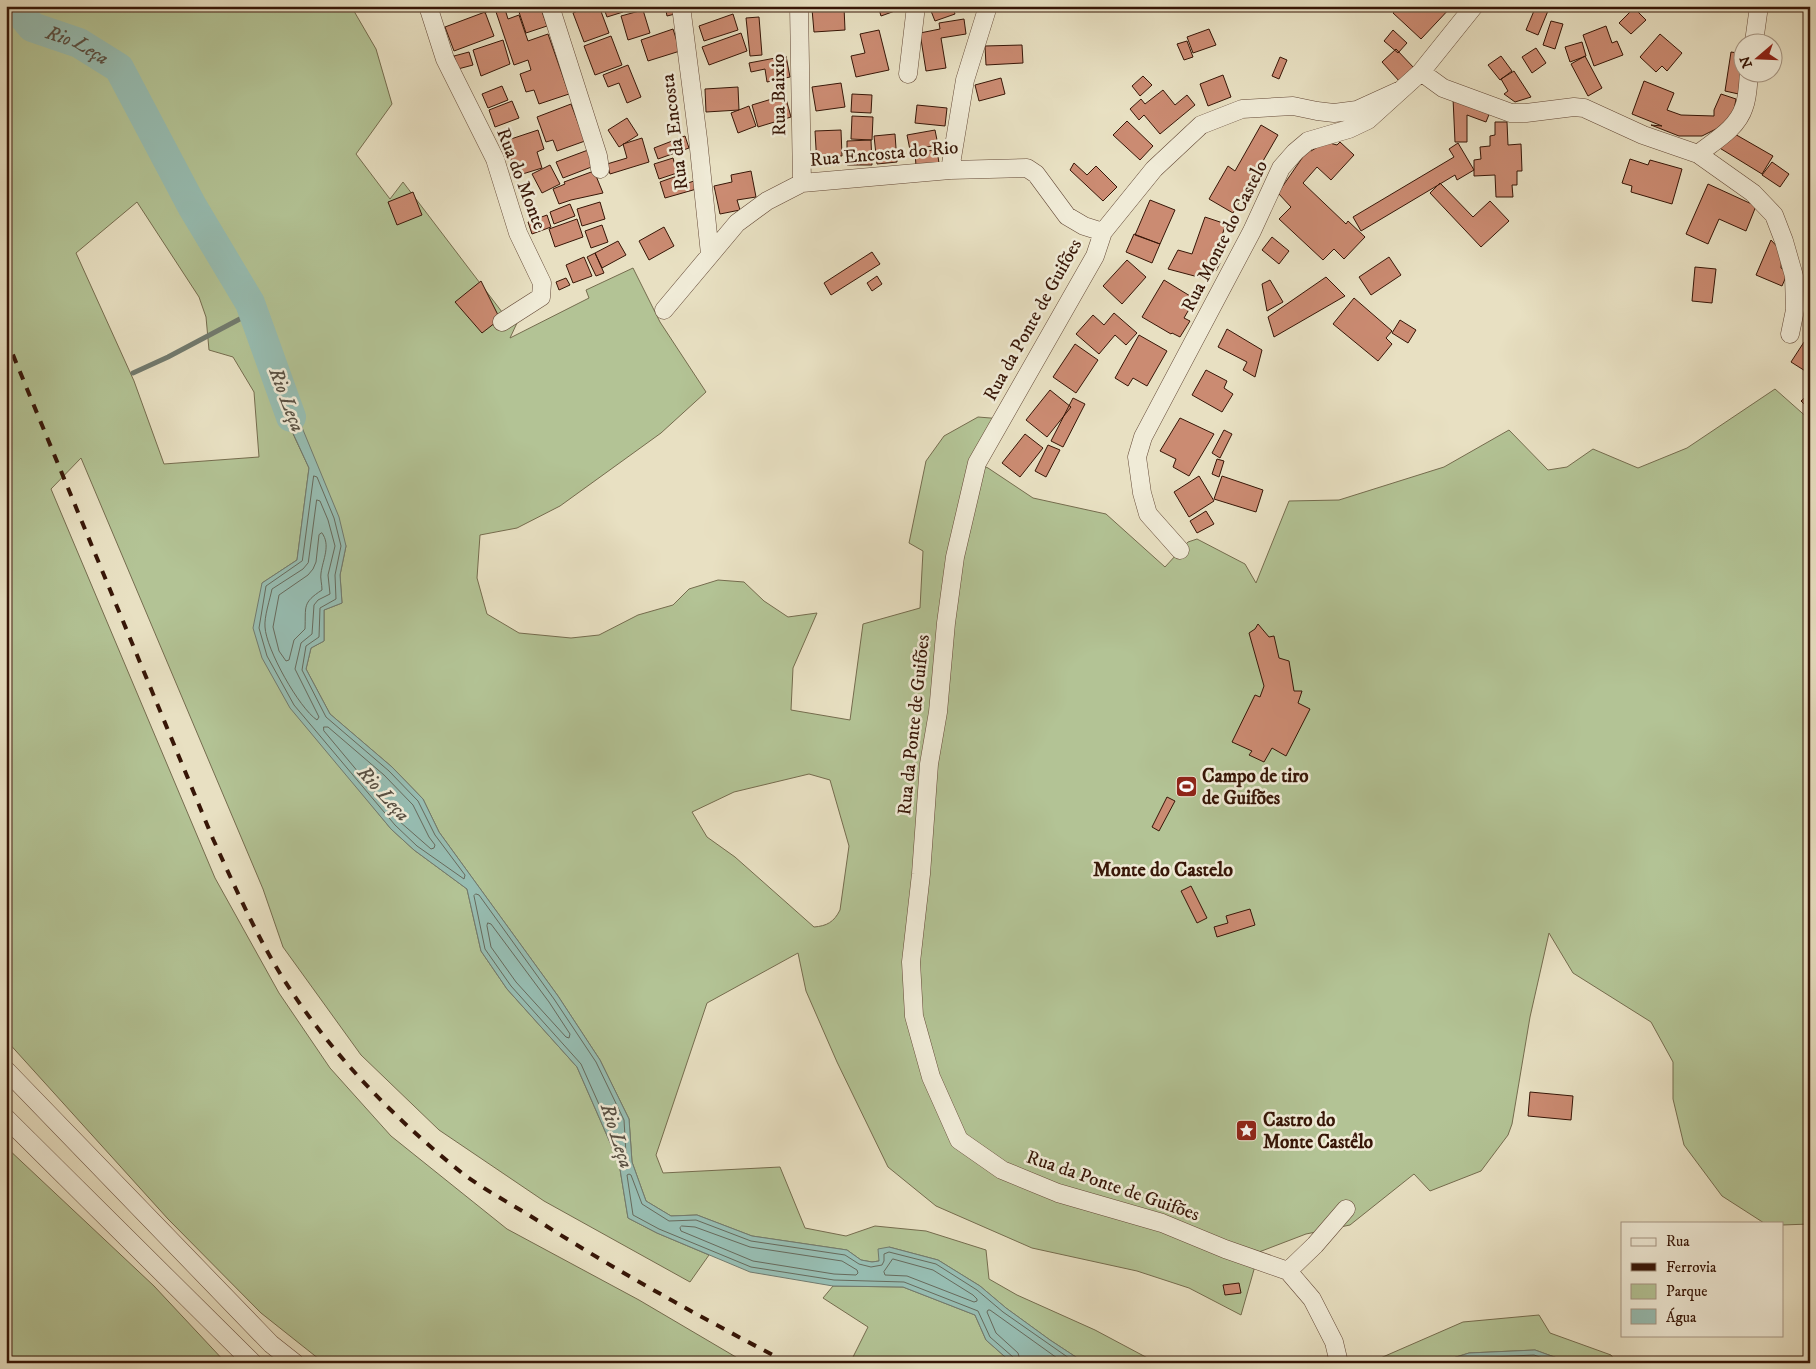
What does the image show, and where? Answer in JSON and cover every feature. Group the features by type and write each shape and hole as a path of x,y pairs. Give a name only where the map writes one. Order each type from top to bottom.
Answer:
{"street":[{"name":"Rua do Monte","path":"428,6 445,59 495,159 518,233 542,282 541,297 502,322"},
{"path":"550,6 598,156 600,169"},
{"name":"Rua da Encosta","path":"681,6 710,254"},
{"name":"Rua Baixio","path":"799,6 802,183"},
{"path":"908,74 916,6"},
{"path":"950,170 965,80 988,6"},
{"name":"Rua Monte do Castelo","path":"1180,550 1148,514 1140,485 1137,457 1144,437 1252,231 1281,168 1308,141 1349,129 1368,120 1421,72 1474,6"},
{"path":"1755,32 1759,6"},
{"path":"1421,72 1444,88 1511,113 1574,107 1584,108 1643,135 1698,154 1753,193 1774,215 1794,276 1795,310 1790,334"},
{"path":"1698,154 1726,133 1738,118 1744,107 1748,82"},
{"name":"Rua da Ponte de Guifões","path":"1288,1271 1225,1249 1162,1223 1058,1193 1002,1170 959,1140 930,1077 914,1016 911,962 921,874 929,764 938,712 946,623 955,557 977,463 1095,256 1103,232 1154,169 1201,125 1242,109 1293,106 1334,113 1356,110 1401,90"},
{"name":"Rua Encosta do Rio","path":"664,310 737,223 767,201 802,183 950,170 1027,168 1036,174 1067,216 1084,226 1103,232"},
{"path":"6,1070 271,1344 296,1363"},
{"path":"6,1118 253,1363"},
{"path":"1339,1363 1334,1342 1312,1299 1288,1271 1315,1245 1346,1210"}],"green space":[{"path":"6,6 351,6 376,49 392,104 356,154 390,199 403,182 502,312 517,323 510,338 589,298 586,290 633,268 660,322 706,392 661,433 560,506 517,528 480,535 477,578 487,614 519,633 571,638 599,635 638,615 673,605 689,589 718,580 744,582 764,601 788,617 817,613 793,668 791,710 850,720 863,624 920,608 923,551 909,543 926,461 944,436 978,417 1003,419 977,463 988,468 1033,498 1106,514 1165,567 1188,542 1197,539 1245,564 1256,583 1289,501 1339,500 1444,467 1509,430 1548,470 1567,467 1593,449 1638,468 1687,448 1775,389 1810,420 1810,1224 1784,1225 1784,1222 1762,1222 1722,1196 1684,1145 1673,1099 1673,1062 1651,1022 1573,973 1549,933 1530,1017 1512,1124 1508,1135 1481,1171 1430,1191 1414,1174 1350,1225 1306,1234 1259,1252 1241,1315 1189,1288 1137,1271 1032,1248 936,1206 888,1167 837,1062 806,991 798,953 707,1003 656,1155 663,1173 780,1167 805,1228 846,1236 875,1226 926,1231 986,1250 989,1279 1017,1295 1095,1330 1157,1363 1085,1363 1006,1308 980,1286 938,1260 889,1247 879,1261 872,1262 861,1260 847,1250 752,1236 697,1215 671,1216 646,1201 632,1162 629,1119 600,1060 558,996 439,832 423,799 392,767 330,714 306,669 311,648 324,641 324,610 342,603 340,575 346,546 268,380 309,468 297,560 262,583 344,771 391,829 414,850 467,889 481,951 507,989 577,1067 619,1163 628,1218 657,1233 709,1255 690,1282 544,1201 439,1130 361,1055 283,947 263,889 81,458 51,489 215,878 279,993 330,1068 391,1136 507,1229 639,1300 746,1363 324,1363 261,1313 168,1219 6,1040","holes":["137,202 199,297 206,317 209,350 233,357 254,392 259,457 164,464 134,381 76,253","809,774 830,780 849,846 840,910 830,923 814,927 735,857 707,837 692,812 734,792"]},
{"path":"6,1147 154,1286 226,1363 6,1363"},
{"path":"833,1286 903,1287 975,1315 986,1340 1012,1363 850,1363 868,1327 823,1298"},
{"path":"1539,1315 1550,1333 1611,1355 1617,1363 1571,1363 1535,1350 1469,1353 1437,1363 1369,1363 1463,1322"}],"water":[{"path":"268,379 282,379 339,517 346,546 340,575 342,603 324,610 324,641 311,648 306,669 330,714 392,767 423,799 439,832 558,996 600,1060 629,1119 632,1162 646,1201 671,1216 697,1215 752,1236 847,1250 861,1260 879,1261 878,1249 889,1247 938,1260 980,1286 1006,1308 1085,1363 1012,1363 986,1340 975,1315 903,1287 833,1286 750,1272 657,1233 628,1218 619,1163 577,1067 507,989 481,951 467,889 414,850 391,829 290,708 262,658 253,628 262,583 297,560 309,468"},
{"path":"1535,1350 1571,1363 1437,1363 1469,1353"}],"building":[{"path":"481,6 492,6 493,9 484,13"},
{"path":"494,6 504,6 508,19 519,15 528,41 548,34 569,94 539,104 534,90 526,92 520,74 531,70 528,60 514,65"},
{"path":"540,6 547,26 526,33 519,12"},
{"path":"589,6 599,6 609,33 584,42 573,13"},
{"path":"603,6 621,6 623,12 607,17"},
{"path":"665,6 677,6 679,13 667,16"},
{"path":"878,6 906,6 906,7 881,16"},
{"path":"929,6 952,6 955,14 935,21"},
{"path":"1400,6 1452,6 1421,39 1393,13"},
{"path":"1536,6 1550,6 1538,35 1526,30"},
{"path":"844,7 845,30 814,32 812,9"},
{"path":"1634,8 1646,20 1631,34 1619,23"},
{"path":"643,10 650,33 628,40 621,16"},
{"path":"485,12 494,36 454,51 445,27"},
{"path":"733,14 738,30 704,41 699,26"},
{"path":"759,17 762,55 750,56 746,18"},
{"path":"964,19 966,34 941,38 946,68 926,71 920,33 940,29 939,23"},
{"path":"1551,21 1563,24 1555,49 1543,45"},
{"path":"1606,26 1612,43 1617,41 1623,55 1594,66 1583,35"},
{"path":"673,29 680,51 648,61 641,40"},
{"path":"1209,29 1216,45 1193,53 1187,37"},
{"path":"879,30 889,70 856,77 851,56 865,53 860,34"},
{"path":"1393,30 1407,43 1398,53 1384,41"},
{"path":"741,33 747,51 709,65 702,47"},
{"path":"1660,34 1682,53 1667,71 1662,66 1656,72 1640,57"},
{"path":"611,36 622,65 595,75 584,46"},
{"path":"503,40 510,64 481,76 473,50"},
{"path":"1187,41 1193,57 1184,60 1177,44"},
{"path":"1582,42 1586,56 1570,62 1565,47"},
{"path":"1022,45 1023,63 986,65 985,46"},
{"path":"1536,48 1546,63 1532,73 1522,57"},
{"path":"1396,49 1415,69 1400,82 1382,62"},
{"path":"469,52 473,65 458,69 454,56"},
{"path":"1731,52 1734,52 1734,82 1743,82 1743,95 1725,91"},
{"path":"786,56 790,77 767,82 765,69 751,72 749,63"},
{"path":"1501,56 1512,71 1500,80 1488,65"},
{"path":"1585,56 1602,88 1588,96 1571,64"},
{"path":"1280,57 1287,60 1279,79 1272,76"},
{"path":"628,65 641,97 627,103 619,83 608,87 603,75"},
{"path":"1514,71 1531,97 1515,102 1504,94 1508,91 1501,79"},
{"path":"1223,75 1231,97 1208,106 1200,84"},
{"path":"1143,76 1152,85 1140,96 1132,86"},
{"path":"1001,78 1005,94 979,101 975,85"},
{"path":"1644,81 1674,93 1667,110 1681,115 1714,116 1714,110 1721,94 1736,99 1733,115 1720,127 1702,136 1679,136 1651,125 1662,126 1632,114"},
{"path":"841,83 845,107 816,111 812,87"},
{"path":"502,86 508,100 488,108 482,94"},
{"path":"738,87 739,110 706,112 705,89"},
{"path":"1163,90 1175,105 1187,95 1195,105 1160,134 1144,115 1139,120 1130,109 1141,99 1145,104"},
{"path":"852,94 872,95 871,113 851,112"},
{"path":"785,95 791,117 758,127 752,105"},
{"path":"1453,98 1490,112 1486,122 1467,115 1467,142 1455,142"},
{"path":"512,101 519,118 495,127 489,110"},
{"path":"571,104 585,141 557,151 553,140 546,142 537,117"},
{"path":"917,105 947,108 945,126 915,123"},
{"path":"749,106 756,126 738,133 731,113"},
{"path":"852,116 873,117 872,140 851,139"},
{"path":"627,118 638,135 619,147 608,130"},
{"path":"1127,121 1153,146 1140,160 1113,135"},
{"path":"1495,122 1507,122 1508,145 1521,144 1522,171 1517,171 1517,185 1512,185 1513,197 1496,197 1495,175 1474,176 1474,160 1481,159 1480,147 1490,146 1490,136 1495,135"},
{"path":"1261,125 1278,135 1233,213 1209,199 1228,166 1235,171"},
{"path":"538,130 544,149 537,152 542,168 516,176 505,141"},
{"path":"841,130 842,156 839,156 839,165 817,166 815,131"},
{"path":"935,130 938,145 910,150 907,135"},
{"path":"1733,133 1773,156 1762,174 1718,147"},
{"path":"895,134 897,162 877,164 874,136"},
{"path":"685,136 689,148 658,159 654,148"},
{"path":"642,138 649,162 610,174 607,164 627,158 623,144"},
{"path":"871,140 872,165 847,165 847,141"},
{"path":"1326,142 1337,145 1340,142 1354,155 1331,180 1317,167 1303,183 1346,224 1348,221 1365,237 1344,259 1334,249 1323,260 1279,219 1291,207 1278,193 1309,148 1311,151"},
{"path":"1458,143 1474,170 1457,180 1455,175 1361,231 1353,217 1454,157 1449,149"},
{"path":"588,150 594,166 563,178 556,162"},
{"path":"937,150 939,163 916,166 915,152"},
{"path":"673,158 677,173 659,179 654,164"},
{"path":"1630,159 1648,165 1650,160 1682,169 1672,204 1631,192 1632,186 1622,183"},
{"path":"1772,162 1789,174 1780,187 1762,175"},
{"path":"1074,163 1087,175 1096,166 1117,187 1103,201 1070,170"},
{"path":"550,165 560,184 542,193 532,174"},
{"path":"594,171 603,193 559,204 553,189 565,184 564,182"},
{"path":"751,171 756,197 737,200 740,210 720,214 714,186 732,182 731,175"},
{"path":"677,176 678,179 686,177 688,183 697,180 700,188 665,198 660,182"},
{"path":"1440,183 1473,217 1490,201 1509,221 1481,247 1430,193"},
{"path":"1708,184 1756,206 1746,231 1719,219 1708,244 1686,234"},
{"path":"413,192 422,215 397,225 388,202"},
{"path":"1150,200 1175,210 1160,244 1135,235"},
{"path":"600,202 605,219 582,226 577,209"},
{"path":"570,204 575,216 554,224 550,212"},
{"path":"547,215 551,227 532,234 528,222"},
{"path":"1205,217 1226,224 1213,261 1220,263 1216,271 1206,268 1202,278 1168,269 1178,250 1192,254"},
{"path":"577,219 583,237 555,247 549,229"},
{"path":"602,225 608,242 591,248 585,231"},
{"path":"664,227 674,246 649,260 639,241"},
{"path":"1134,234 1160,244 1152,263 1126,252"},
{"path":"1272,237 1289,251 1279,264 1262,250"},
{"path":"1771,240 1782,252 1781,268 1788,272 1782,286 1756,275"},
{"path":"618,241 626,255 602,268 595,253"},
{"path":"872,252 880,264 831,295 824,283"},
{"path":"595,253 604,273 596,276 587,257"},
{"path":"584,257 592,276 573,283 566,265"},
{"path":"1389,257 1401,275 1371,295 1359,277"},
{"path":"1127,260 1146,277 1122,304 1103,286"},
{"path":"1695,267 1716,269 1712,303 1692,301"},
{"path":"877,276 882,284 872,291 867,283"},
{"path":"1326,277 1345,296 1274,337 1268,317"},
{"path":"566,278 570,285 559,290 556,282"},
{"path":"1164,280 1195,299 1184,318 1190,321 1180,337 1171,334 1142,317"},
{"path":"1270,280 1283,302 1267,311 1262,284"},
{"path":"481,281 500,319 482,333 455,302"},
{"path":"1354,298 1392,331 1386,338 1392,344 1378,361 1333,324"},
{"path":"1114,313 1137,333 1126,345 1115,335 1099,354 1076,334 1093,315 1104,325"},
{"path":"1400,320 1416,330 1408,343 1392,333"},
{"path":"1227,329 1262,350 1255,377 1243,370 1247,362 1218,347"},
{"path":"1139,335 1167,351 1147,386 1133,378 1128,386 1115,378"},
{"path":"1804,342 1810,346 1810,374 1791,362"},
{"path":"1075,344 1098,360 1076,393 1053,377"},
{"path":"1206,370 1227,381 1224,388 1233,394 1222,412 1192,395"},
{"path":"1050,390 1071,407 1047,437 1026,420"},
{"path":"1810,393 1810,410 1801,401"},
{"path":"1073,398 1085,404 1063,447 1051,441"},
{"path":"1180,418 1214,434 1189,476 1173,467 1176,459 1160,451"},
{"path":"1224,430 1232,434 1220,458 1212,453"},
{"path":"1025,434 1043,448 1020,477 1002,463"},
{"path":"1048,445 1060,450 1046,477 1035,471"},
{"path":"1217,459 1224,461 1219,477 1212,474"},
{"path":"1199,476 1214,501 1189,517 1174,492"},
{"path":"1222,476 1263,490 1256,512 1214,499"},
{"path":"1206,511 1214,524 1197,533 1190,521"},
{"path":"1258,624 1269,637 1274,636 1279,658 1289,661 1294,691 1302,691 1298,703 1310,709 1286,756 1272,748 1264,762 1249,755 1252,751 1232,742 1255,695 1260,697 1264,686 1249,633"},
{"path":"1167,797 1175,801 1159,831 1152,827"},
{"path":"1191,886 1207,918 1197,923 1181,891"},
{"path":"1250,909 1255,925 1217,937 1214,927 1228,923 1226,916"},
{"path":"1530,1092 1573,1096 1571,1120 1528,1116"},
{"path":"1239,1283 1241,1293 1225,1295 1223,1285"}],"waterway":[{"name":"Rio Leça","path":"15,6 32,27 79,43 119,68 192,206 250,303 291,417"},
{"path":"133,373 168,357 253,312"}],"railway":[{"path":"6,338 213,839 248,914 277,969 325,1038 390,1109 437,1153 471,1180 631,1277 788,1363"}],"place":[{"name":"Campo de tiro de Guifões","path":"1186,787"},
{"name":"Castro do Monte Castêlo","path":"1247,1131"}],"district":[{"name":"Monte do Castelo","path":"1163,870"}]}
